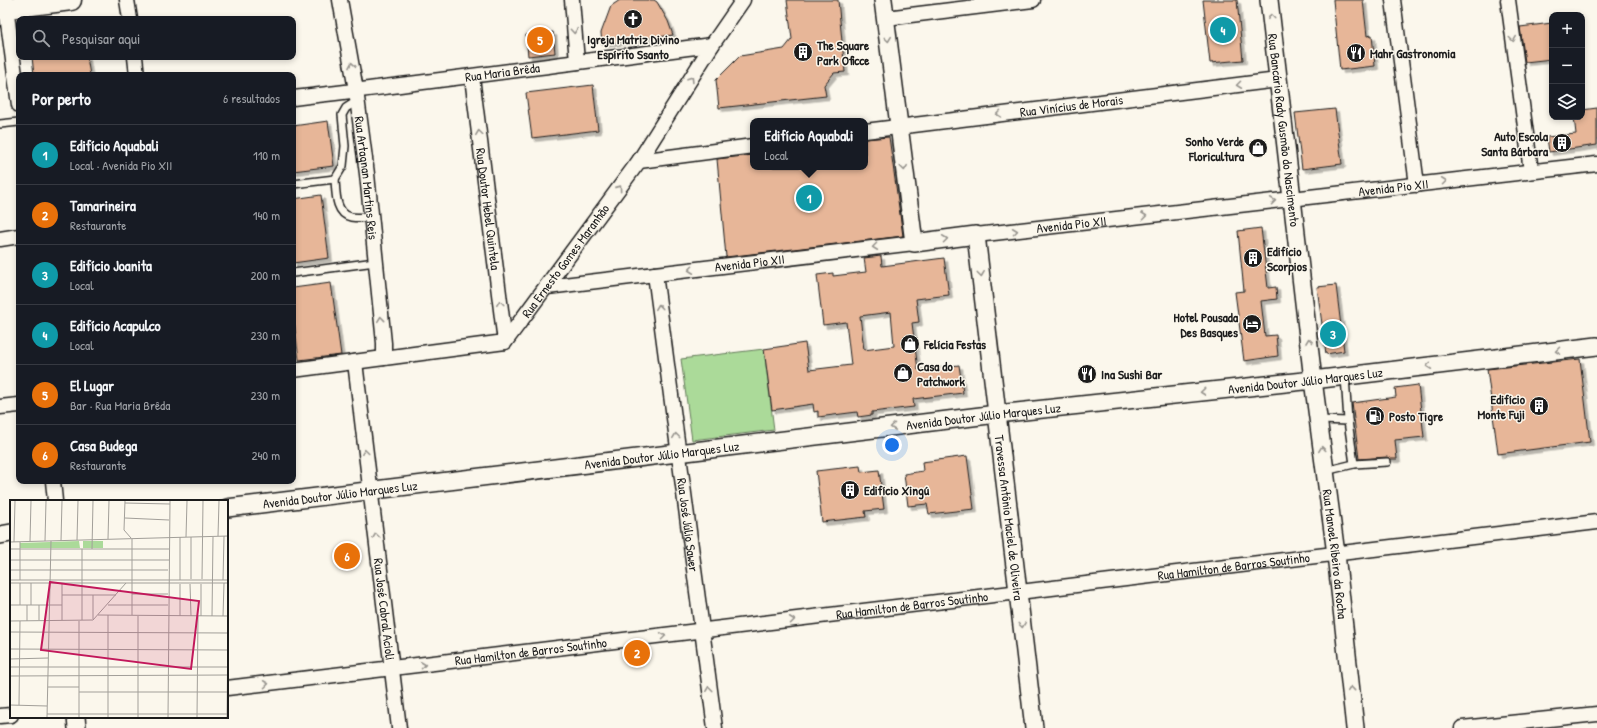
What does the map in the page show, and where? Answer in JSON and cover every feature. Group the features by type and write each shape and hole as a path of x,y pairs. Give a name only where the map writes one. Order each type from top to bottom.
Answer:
{"main road":[{"path":"3,6 71,0"}],"street":[{"path":"127,0 130,16"},
{"name":"Rua Artagnan Martins Reis","path":"340,0 357,96 384,343 384,358"},
{"path":"572,0 577,62"},
{"name":"Rua Ernesto Gomes Maranhão","path":"505,342 639,161 712,45 743,0"},
{"path":"883,0 914,243"},
{"path":"886,18 1034,0"},
{"name":"Rua Bancário Rady Gusmão do Nascimento","path":"1269,0 1313,380"},
{"path":"1393,0 1416,185"},
{"path":"1508,0 1531,171"},
{"path":"3,6 16,86"},
{"name":"Rua Maria Brêda","path":"296,98 357,96 472,77 712,45"},
{"path":"135,60 137,72"},
{"name":"Rua Doutor Hebel Quintela","path":"472,77 505,342"},
{"name":"Rua Vinícius de Morais","path":"868,131 1278,80"},
{"path":"639,161 750,146"},
{"name":"Avenida Pio XII","path":"547,287 976,235 1597,164"},
{"name":"Travessa Antônio Maciel de Oliveira","path":"976,235 1034,728"},
{"path":"0,239 16,236"},
{"name":"Rua José Júlio Sawer","path":"655,274 714,728"},
{"path":"296,370 505,342"},
{"name":"Avenida Doutor Júlio Marques Luz","path":"228,508 997,414 1313,380 1597,346"},
{"path":"355,362 370,490"},
{"name":"Rua Manoel Ribeiro da Rocha","path":"1313,380 1336,554 1355,728"},
{"path":"0,408 16,405"},
{"path":"53,484 55,500"},
{"name":"Rua José Cabral Acioli","path":"370,490 399,728"},
{"name":"Rua Hamilton de Barros Soutinho","path":"228,688 1597,522"},
{"path":"0,535 10,534"},
{"path":"0,716 10,714"},
{"path":"1462,728 1597,714"},
{"path":"76,718 77,728"}],"lane":[{"path":"357,96 342,115 345,146 343,166 335,179 337,203 342,211 350,217 371,218"},
{"path":"0,124 16,122"},
{"path":"296,184 335,179"},
{"path":"296,273 375,262"},
{"path":"1345,376 1348,421 1354,464"},
{"path":"1318,420 1348,421"},
{"path":"1325,471 1354,464 1388,462"}],"green space":[{"path":"764,349 774,430 692,440 681,359"}],"building":[{"name":"Igreja Matriz Divino Espírito Ssanto","path":"620,0 654,0 657,2 668,21 673,35 602,44 601,33 611,6"},
{"name":"The Square Park Oficce","path":"787,0 838,0 845,72 834,73 824,85 826,96 719,108 716,80 740,56 784,49 792,39"},
{"path":"1203,0 1237,0 1243,60 1210,63"},
{"path":"1333,0 1363,0 1367,36 1372,35 1375,66 1340,70"},
{"path":"1549,23 1549,59 1525,62 1520,27"},
{"path":"553,32 555,53 528,56 526,35"},
{"path":"32,60 88,60 90,72 34,72"},
{"path":"593,85 598,130 532,138 526,93"},
{"path":"1597,108 1597,145 1549,152 1547,137 1576,134 1574,120 1585,120 1585,110"},
{"path":"1335,109 1342,164 1302,169 1295,113"},
{"path":"328,121 334,166 296,171 296,126"},
{"path":"889,137 903,236 726,257 717,159 750,155 750,170 868,170 868,139"},
{"path":"321,195 329,258 296,263 296,199"},
{"path":"1261,228 1268,288 1276,287 1277,299 1261,301 1265,336 1276,335 1278,356 1244,361 1235,292 1244,291 1238,231"},
{"path":"881,256 882,266 944,258 949,295 916,299 919,322 912,323 918,370 959,365 963,393 913,399 914,407 872,412 872,415 858,417 857,412 818,417 818,411 814,412 813,404 772,410 764,349 805,343 809,370 851,365 846,322 823,325 817,275 833,273 833,276 866,272 864,258","holes":["891,312 894,346 864,350 860,316"]},
{"path":"331,283 341,355 299,360 296,336 296,288"},
{"path":"1336,285 1344,351 1326,354 1317,287"},
{"name":"Edifício Monte Fuji","path":"1580,359 1590,442 1498,454 1487,369"},
{"path":"1418,385 1424,437 1395,440 1397,459 1387,457 1359,459 1352,403 1396,397 1395,388"},
{"path":"967,456 974,509 929,514 927,504 908,506 904,474 923,471 922,462"},
{"name":"Edifício Xingú","path":"860,466 861,472 879,470 884,509 865,511 866,517 822,522 816,471"}],"place":[{"name":"Igreja Matriz Divino Espírito Ssanto","path":"633,19"},
{"name":"Edifício Acapulco","path":"1223,30"},
{"name":"El Lugar","path":"540,40"},
{"name":"The Square Park Oficce","path":"803,52"},
{"name":"Mahr Gastronomia","path":"1356,53"},
{"name":"Auto Escola Santa Bárbara","path":"1562,143"},
{"name":"Sonho Verde Floricultura","path":"1258,148"},
{"name":"Edifício Aquabali","path":"809,198"},
{"name":"Edifício Scorpios","path":"1253,258"},
{"name":"Hotel Pousada Des Basques","path":"1252,324"},
{"name":"Edifício Joanita","path":"1333,334"},
{"name":"Felícia Festas","path":"910,344"},
{"name":"Casa do Patchwork","path":"903,373"},
{"name":"Ina Sushi Bar","path":"1087,374"},
{"name":"Edifício Monte Fuji","path":"1539,406"},
{"name":"Posto Tigre","path":"1375,416"},
{"name":"Edifício Xingú","path":"850,490"},
{"name":"Casa Budega","path":"347,556"},
{"name":"Tamarineira","path":"637,653"}]}
